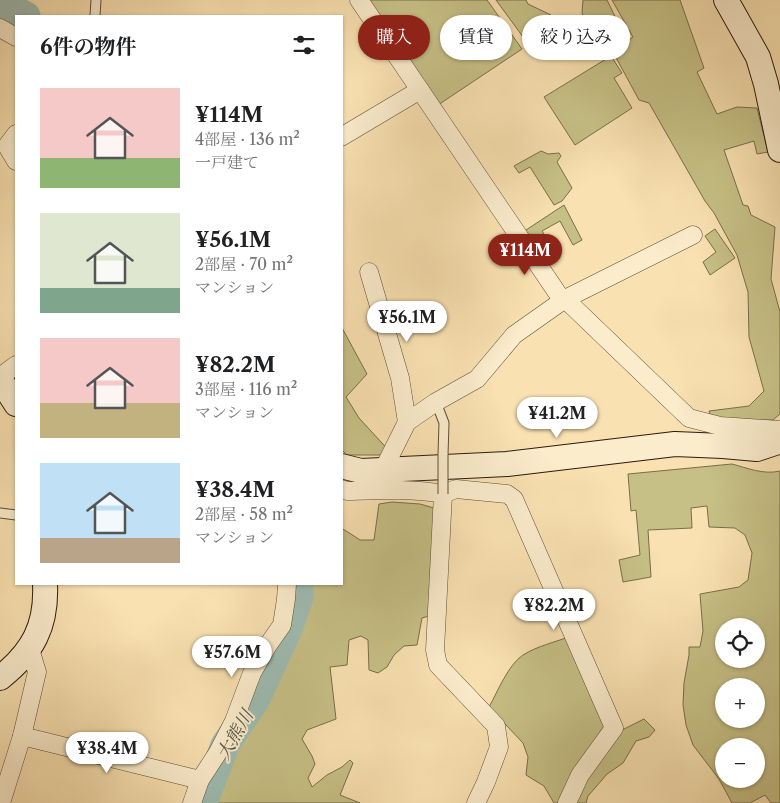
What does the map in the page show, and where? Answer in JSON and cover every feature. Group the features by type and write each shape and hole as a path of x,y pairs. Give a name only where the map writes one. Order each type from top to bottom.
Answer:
{"street":[{"path":"359,0 560,297 565,299 689,418 720,426 780,430"},
{"path":"731,2 758,57 766,84 780,150"},
{"path":"0,28 15,36"},
{"path":"343,136 420,90"},
{"path":"15,135 7,146 15,159"},
{"path":"384,470 406,422 436,402 477,379 514,335 565,299 693,235"},
{"path":"369,272 400,378 406,422"},
{"path":"15,366 0,378 15,402"},
{"path":"343,466 361,471 507,464 675,444 723,446 757,450 775,443 780,435"},
{"path":"343,490 424,490 443,494 456,489 507,494 514,500 614,728 580,775 567,803"},
{"path":"443,494 436,650 438,665 496,726 499,746 476,803"},
{"path":"0,678 30,649 42,622 46,600 45,585"},
{"path":"192,803 200,780 217,754 234,722 252,673 268,645 282,626 287,585"},
{"path":"1,803 22,736 37,672 30,649"},
{"path":"22,736 200,780"}],"lane":[{"path":"95,15 96,0"},
{"path":"436,402 444,422 443,494"},
{"path":"0,513 15,515"}],"shaded area":[{"path":"369,0 487,0 498,15 440,15 440,60 506,60 438,105 408,60 430,60 430,15 379,15"},
{"path":"496,0 526,0 528,4 551,15 522,15 522,36 512,22 512,15 507,15"},
{"path":"583,0 607,0 614,15 583,15"},
{"path":"612,0 680,0 704,68 697,72 717,114 737,107 757,108 768,152 757,154 754,141 724,150 743,205 748,206 751,215 775,227 771,279 780,312 780,414 773,420 739,421 711,417 709,411 749,406 764,391 749,337 748,292 737,255 714,213 705,201 649,103 639,100 617,60 630,60 630,39 633,37 630,32 630,15 621,15"},
{"path":"512,35 522,49 512,56"},
{"path":"604,60 614,60 622,73 614,78 632,108 575,145 544,97"},
{"path":"541,151 548,154 559,153 561,156 557,162 572,188 562,201 554,205 530,167 519,173 514,166"},
{"path":"564,205 582,240 573,245 560,221 542,231 557,256 544,264 523,232"},
{"path":"715,229 735,258 710,275 703,262 716,252 705,236"},
{"path":"343,330 367,374 346,397 359,418 393,455 347,455 343,451"},
{"path":"732,464 762,472 780,471 780,803 771,803 765,795 750,803 732,803 724,788 765,788 765,738 715,738 715,774 693,745 686,725 683,705 689,647 700,647 703,631 700,594 739,587 748,580 752,553 745,535 735,528 709,527 707,506 691,508 692,528 648,530 651,577 623,582 619,560 640,555 636,510 631,511 628,474"},
{"path":"392,502 420,504 434,508 429,616 422,618 417,645 404,646 394,655 387,667 378,673 369,670 368,640 361,636 349,640 347,665 330,667 336,719 307,730 302,739 315,764 308,778 312,787 350,760 353,763 340,795 360,803 198,803 282,634 293,604 296,585 343,585 343,529 360,540 374,540 379,504"},
{"path":"571,636 606,723 576,768 562,803 554,803 544,786 526,775 528,757 523,743 489,707 508,672 518,659 534,649"},
{"path":"644,719 655,730 649,737 636,741 623,763 607,774 588,796 586,803 570,803 620,731"}],"waterway":[{"name":"大熊川","path":"0,2 24,15"},
{"name":"大熊川","path":"203,803 225,745 256,699 288,629 299,597 299,585"}]}
